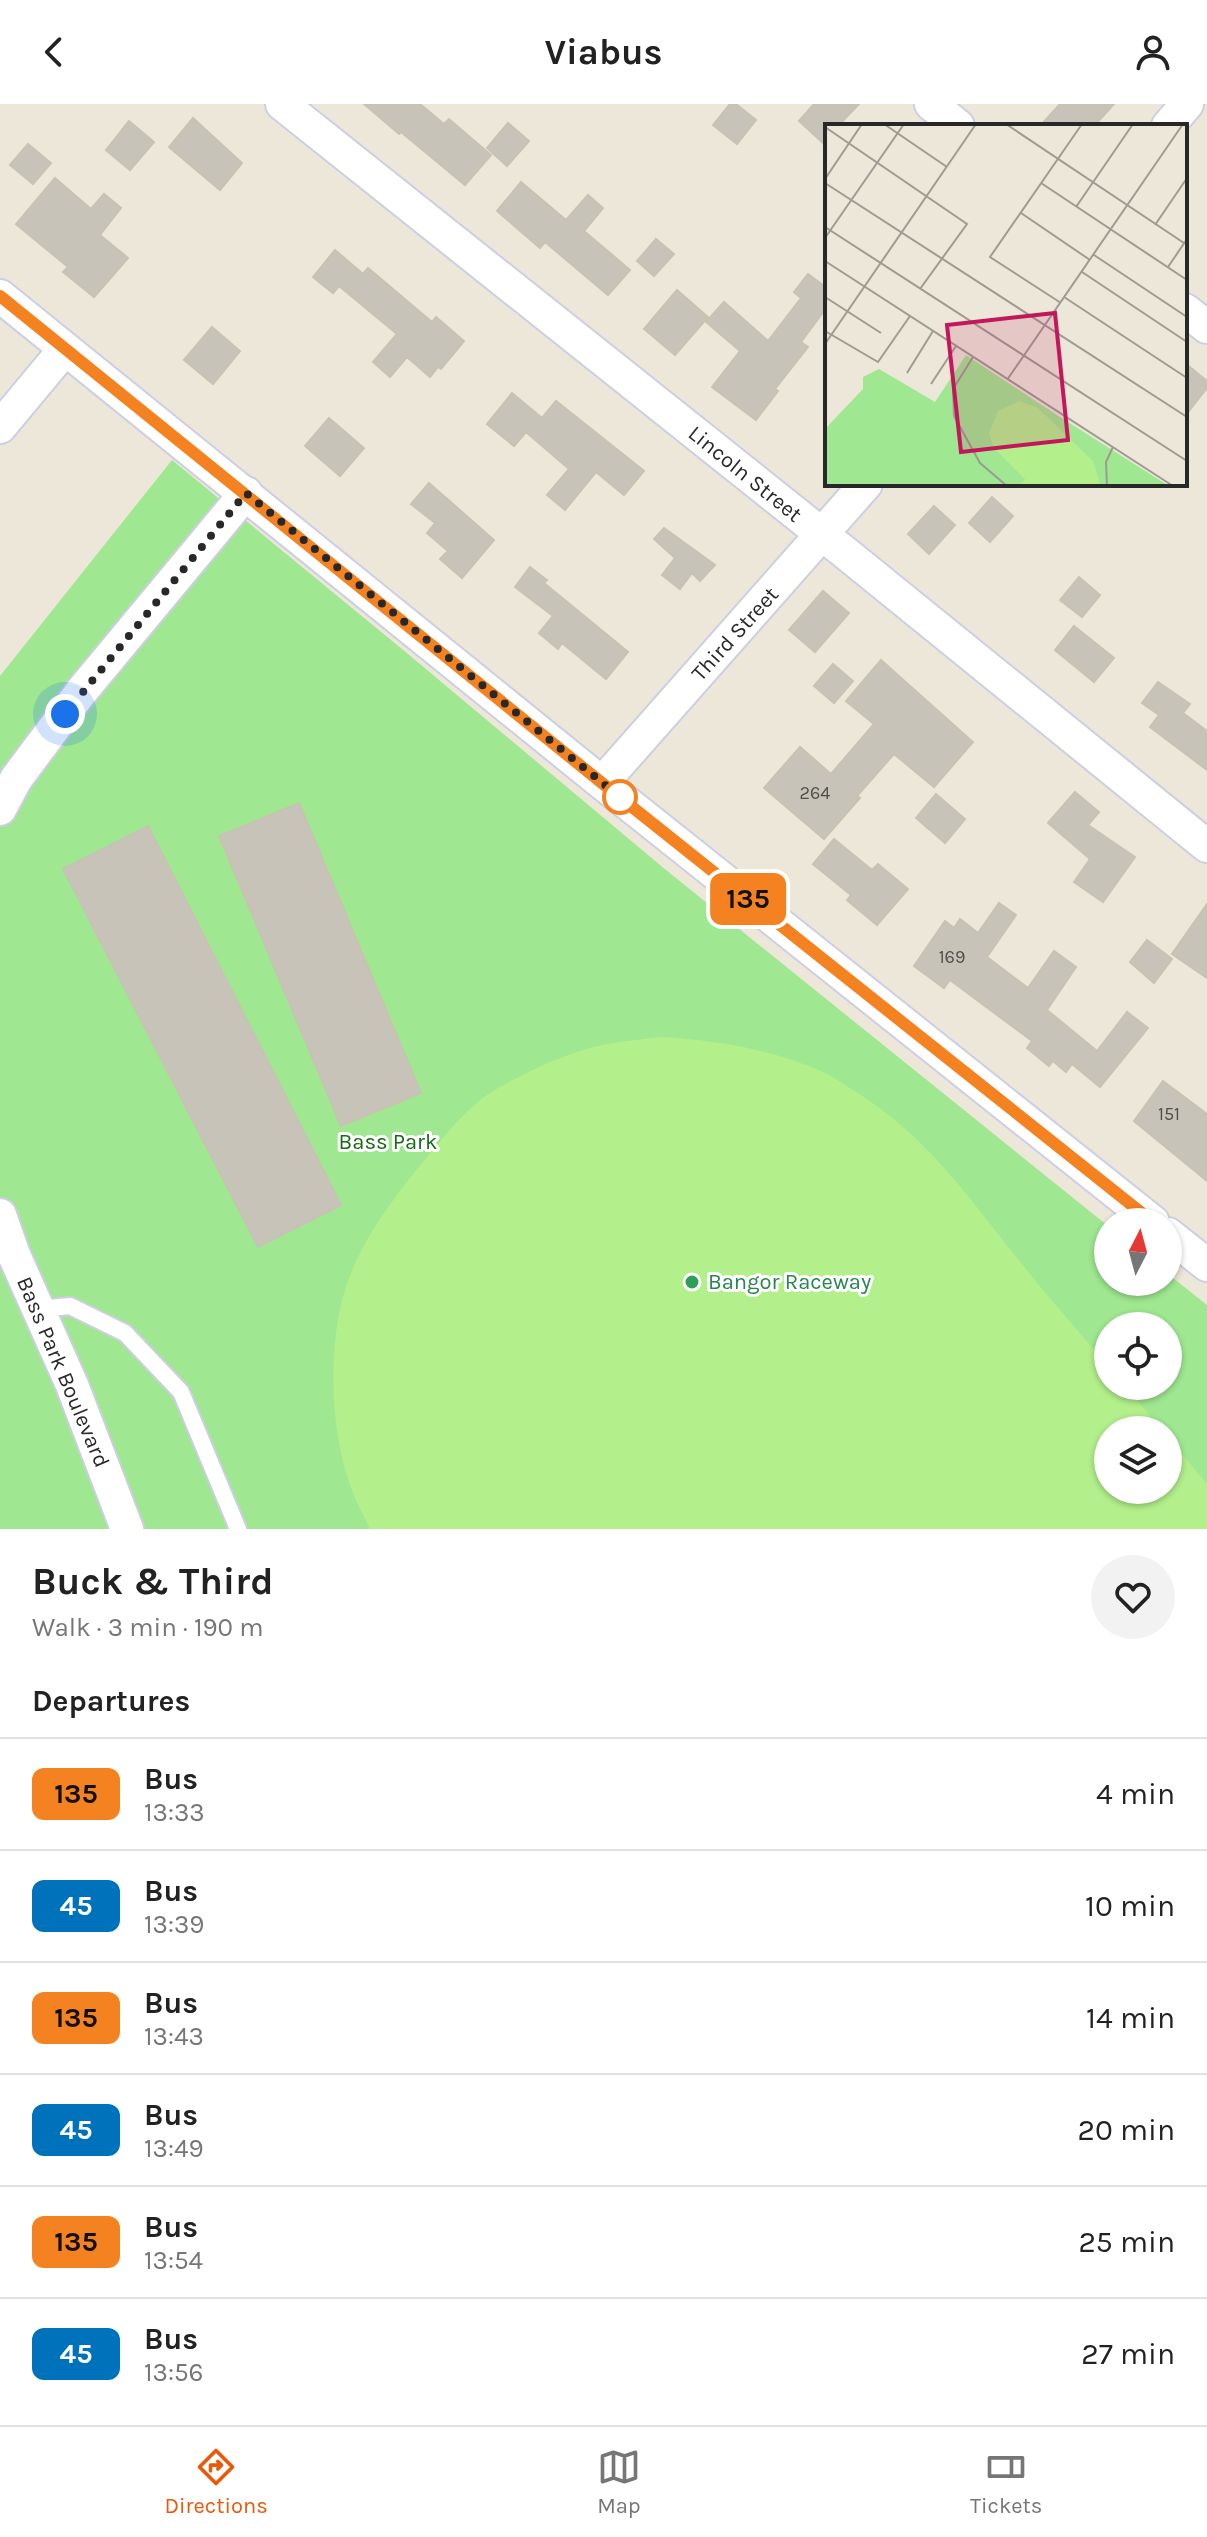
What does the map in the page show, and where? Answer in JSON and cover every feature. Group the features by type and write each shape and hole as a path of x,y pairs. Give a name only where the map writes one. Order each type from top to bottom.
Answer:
{"street":[{"name":"Lincoln Street","path":"282,104 1207,846"},
{"path":"931,104 956,124"},
{"path":"1170,124 1187,104"},
{"path":"0,296 602,783 1135,1208"},
{"path":"1187,312 1207,327"},
{"path":"0,427 65,349"},
{"name":"Third Street","path":"602,783 864,486"},
{"path":"0,809 16,779 81,692 246,493"},
{"name":"Bass Park Boulevard","path":"0,1215 14,1255 72,1385 127,1529"},
{"path":"1182,1245 1207,1265"}],"lane":[{"path":"38,1309 70,1306 125,1333 181,1392 238,1529"}],"green space":[{"name":"Bass Park","path":"172,460 666,870 1094,1215 1094,1296 1182,1296 1182,1285 1207,1305 1207,1529 0,1529 0,676"},
{"name":"Bangor Raceway","path":"661,1037 702,1040 782,1057 841,1082 906,1129 969,1197 1094,1350 1094,1400 1137,1400 1150,1416 1094,1416 1094,1504 1182,1504 1182,1454 1207,1484 1207,1529 370,1529 343,1463 335,1415 335,1338 344,1293 358,1258 387,1208 458,1121 478,1102 538,1067 607,1044"}],"building":[{"path":"364,104 420,104 444,124 449,119 491,155 465,185"},
{"path":"730,104 736,104 756,120 737,144 713,125"},
{"path":"814,104 859,104 840,124 825,124 823,143 799,121"},
{"path":"1060,104 1114,104 1096,124 1042,124"},
{"path":"193,118 242,163 220,190 169,147"},
{"path":"129,121 154,142 130,170 106,150"},
{"path":"508,123 529,141 507,166 487,148"},
{"path":"28,144 51,163 33,184 10,165"},
{"path":"55,178 91,209 104,194 121,208 100,235 128,258 94,297 63,272 68,267 16,224"},
{"path":"521,182 566,220 588,195 603,208 584,231 630,270 608,295 545,242 540,248 497,211"},
{"path":"656,239 674,254 654,276 637,261"},
{"path":"335,250 363,274 368,268 432,322 436,317 464,341 441,369 438,367 430,377 407,357 390,377 373,362 397,334 339,286 333,293 313,277"},
{"path":"808,274 825,287 825,310 801,342 808,347 775,389 778,391 756,420 712,387 740,351 706,322 724,302 768,341 801,298 794,292"},
{"path":"677,290 708,317 675,355 644,329"},
{"path":"212,327 240,351 213,384 184,360"},
{"path":"1187,365 1207,381 1207,388 1187,413"},
{"path":"512,393 542,418 556,401 644,471 624,495 596,472 565,510 547,495 569,469 526,432 514,446 487,424"},
{"path":"329,418 364,448 340,476 305,446"},
{"path":"429,483 494,540 462,578 440,559 448,551 427,533 435,523 411,504"},
{"path":"992,497 1013,516 990,542 969,523"},
{"path":"934,506 955,525 929,554 908,534"},
{"path":"664,528 715,565 700,581 692,573 680,589 662,575 675,558 654,539"},
{"path":"530,567 547,580 544,583 628,652 606,679 562,643 558,649 539,633 553,616 515,587"},
{"path":"1079,577 1100,595 1082,617 1060,600"},
{"path":"823,591 849,613 815,652 789,630"},
{"path":"1074,626 1114,658 1094,682 1055,650"},
{"path":"881,660 973,742 934,787 894,754 824,839 764,788 800,747 831,774 874,724 846,701"},
{"path":"833,664 853,681 834,703 814,686"},
{"path":"1158,682 1190,704 1183,713 1207,731 1207,770 1150,727 1159,715 1142,703"},
{"path":"1075,792 1099,812 1088,825 1135,857 1103,902 1074,882 1090,859 1048,823"},
{"path":"936,794 965,819 945,843 916,818"},
{"path":"299,803 421,1093 341,1126 219,836"},
{"path":"148,826 341,1205 258,1247 63,869"},
{"path":"834,839 872,870 878,864 908,889 877,925 847,900 851,895 813,864"},
{"path":"999,903 1016,915 987,957 1028,988 1054,951 1076,967 1047,1010 1097,1051 1127,1012 1148,1028 1100,1087 1072,1064 1066,1072 1053,1061 1049,1066 1027,1048 1032,1041 950,980 944,988 914,966 945,921 954,928 960,919 978,933"},
{"path":"1207,904 1207,978 1172,954"},
{"path":"1147,940 1172,959 1154,983 1130,962"},
{"path":"1163,1081 1207,1114 1207,1181 1134,1121"}],"bus line":[{"name":"135","path":"0,296 602,783 1135,1208"}],"place":[{"name":"Bangor Raceway","path":"692,1282"}],"route":[{"path":"65,714 246,493 626,802 620,797"}]}
